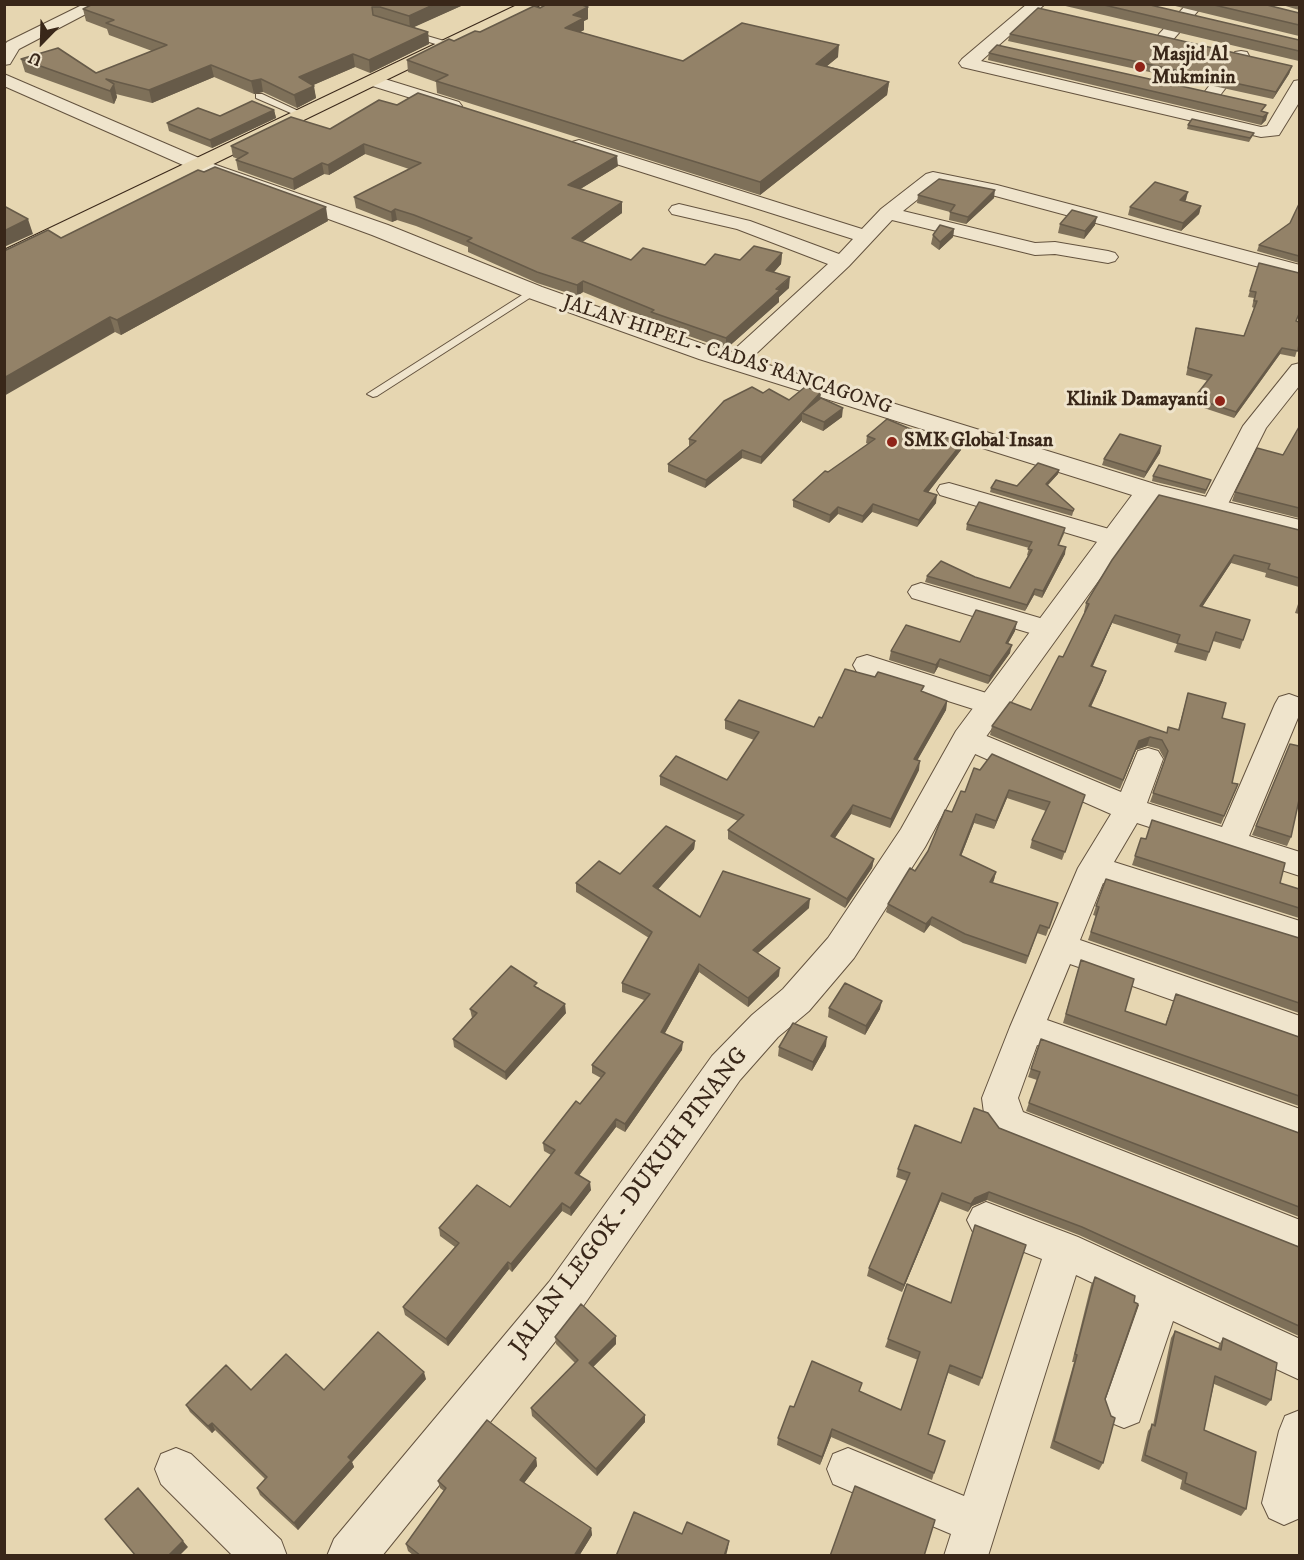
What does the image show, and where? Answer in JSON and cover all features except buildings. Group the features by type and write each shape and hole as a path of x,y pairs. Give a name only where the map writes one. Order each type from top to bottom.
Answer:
{"main road":[{"path":"4,259 298,120 534,4"}],"street":[{"path":"4,60 13,46 97,4"},
{"path":"1056,13 1035,6 992,45 968,63 1261,132 1273,131 1299,85"},
{"path":"1184,43 1159,37 1191,11"},
{"path":"1164,12 1191,11 1208,22"},
{"path":"992,45 1012,49"},
{"path":"1212,94 1247,57 1219,51"},
{"path":"4,80 199,165"},
{"path":"375,81 466,110"},
{"path":"1112,98 1125,83"},
{"path":"1192,90 1233,99"},
{"path":"1265,106 1286,110"},
{"path":"557,139 865,236"},
{"name":"JALAN HIPEL - CADAS RANCAGONG","path":"199,165 432,249 534,292 734,362 1149,491 1299,529"},
{"path":"734,362 842,262 888,213 928,180 940,177 1299,272"},
{"path":"679,210 743,225 842,262"},
{"path":"888,213 1035,249 1055,248 1108,257"},
{"path":"1214,506 1255,426 1299,370"},
{"path":"949,490 1114,539"},
{"name":"JALAN LEGOK - DUKUH PINANG","path":"351,1556 564,1297 726,1068 765,1026 796,1000 841,948 913,838 968,739 1149,491"},
{"path":"921,592 1047,629"},
{"path":"867,665 992,705"},
{"path":"1231,842 1289,704"},
{"path":"968,739 1130,809 1299,864"},
{"path":"1148,759 1130,809 1094,868 1060,946 999,1098 1002,1113 1010,1123 1299,1238"},
{"path":"1094,868 1299,934"},
{"path":"1060,946 1299,1031"},
{"path":"1027,1027 1299,1125"},
{"path":"986,1220 1064,1250 1299,1360"},
{"path":"848,1469 971,1539 1064,1250"},
{"path":"1124,1407 1162,1294"},
{"path":"1284,1503 1299,1431"},
{"path":"176,1469 265,1556"}],"lane":[{"path":"397,29 447,45"},
{"path":"259,96 298,120"},
{"path":"373,394 534,292"}],"place":[{"name":"Masjid Al Mukminin","path":"1140,67"},
{"name":"Klinik Damayanti","path":"1220,401"},
{"name":"SMK Global Insan","path":"892,442"}]}
